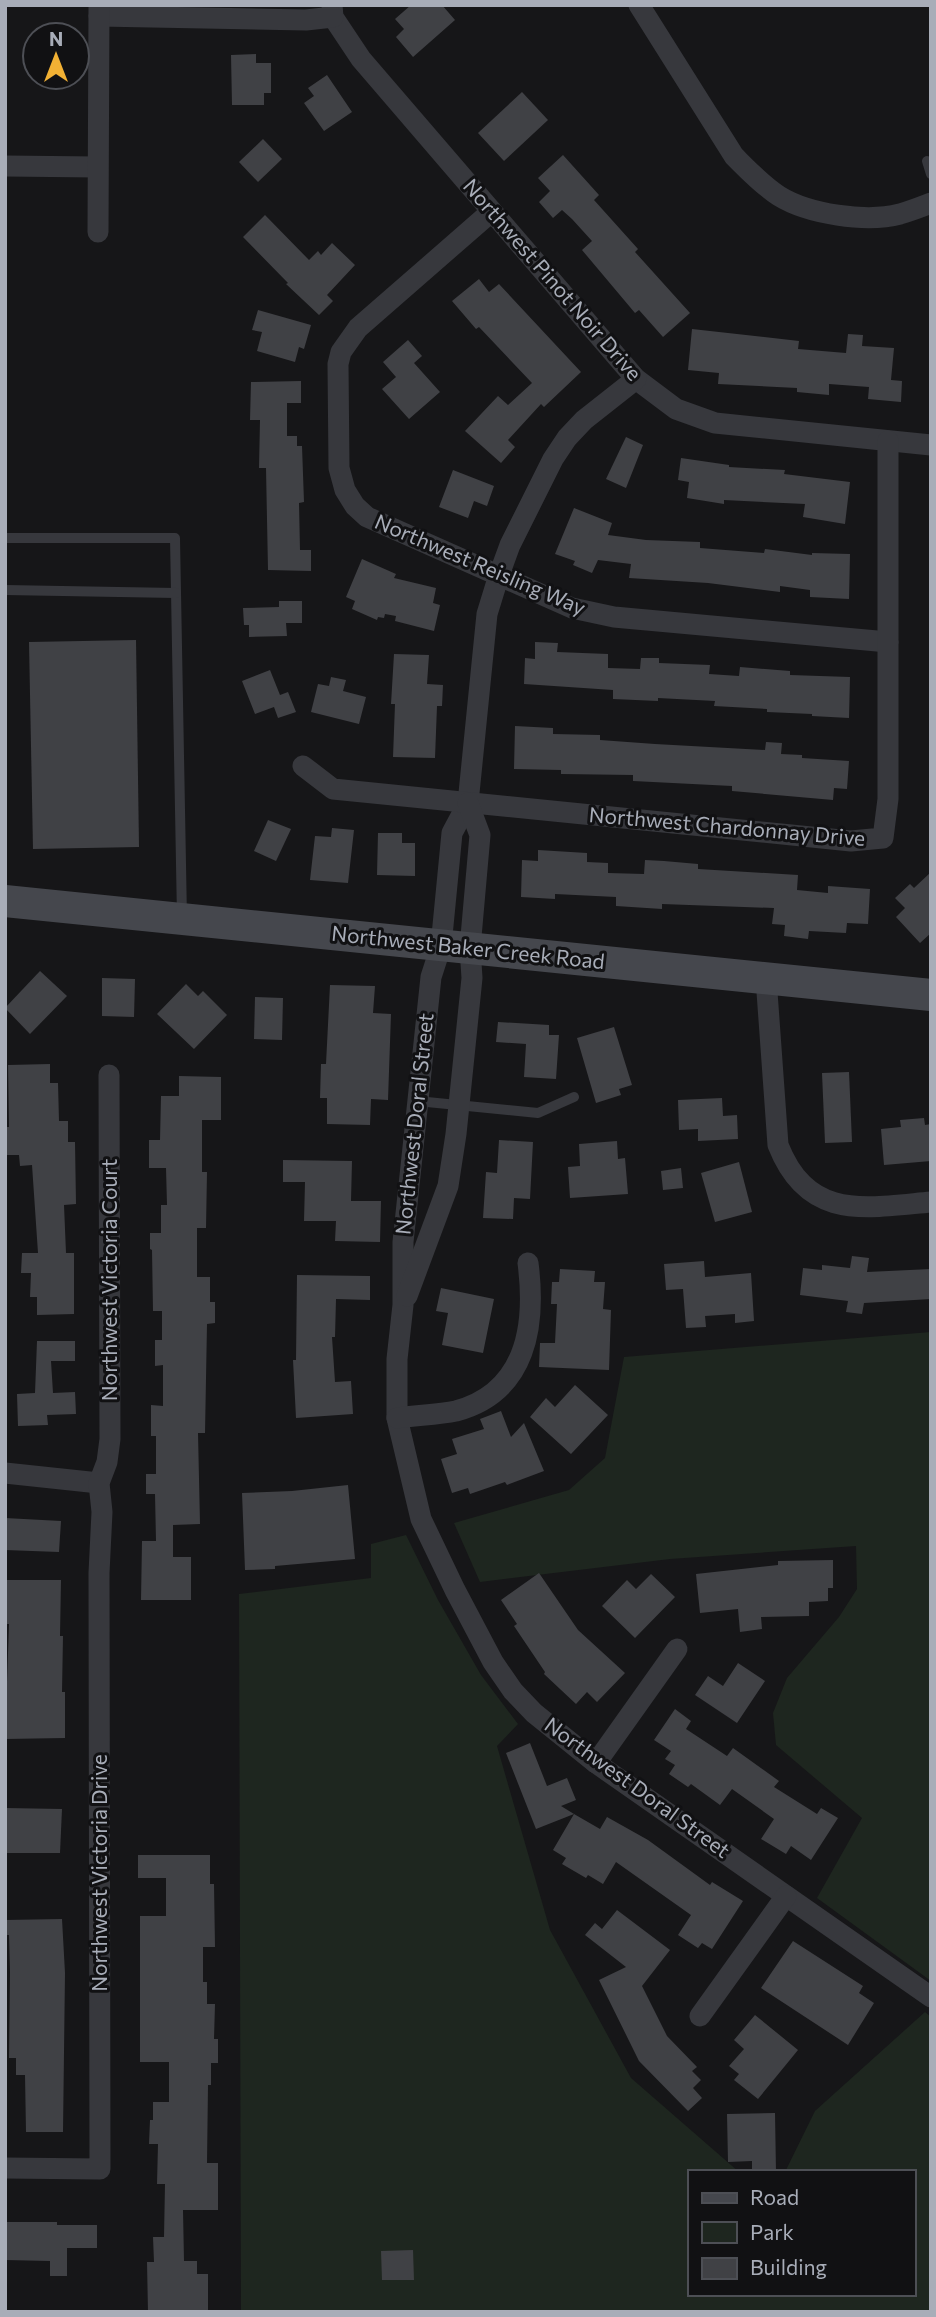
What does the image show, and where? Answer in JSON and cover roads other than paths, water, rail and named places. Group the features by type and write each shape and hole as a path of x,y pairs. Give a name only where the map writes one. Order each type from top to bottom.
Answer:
{"main road":[{"name":"Northwest Baker Creek Road","path":"5,901 931,995"}],"street":[{"path":"639,5 734,156 754,177 779,196 804,207 832,214 864,216 898,215 931,203"},
{"path":"98,232 99,11 306,20 333,11"},
{"name":"Northwest Pinot Noir Drive","path":"333,11 361,59 491,212 636,379 676,410 715,423 931,445"},
{"path":"5,166 97,167"},
{"name":"Northwest Reisling Way","path":"491,212 358,328 347,341 338,364 339,468 345,490 355,506 367,517 572,608 614,617 888,642"},
{"path":"455,947 480,835 468,803 487,614 499,575 522,521 553,459 567,438 584,420 636,379"},
{"name":"Northwest Chardonnay Drive","path":"468,803 851,841 883,838 888,799 888,441"},
{"path":"303,766 333,789 468,803"},
{"name":"Northwest Doral Street","path":"403,1305 448,1186 472,978 455,947 431,977 403,1242 403,1305 397,1359 397,1418 421,1519 493,1662 534,1713 596,1763 931,1997"},
{"path":"765,978 778,1145 785,1164 795,1177 826,1200 844,1206 863,1208 931,1202"},
{"name":"Northwest Victoria Court","path":"99,1483 107,1462 110,1439 110,1075"},
{"path":"397,1418 456,1410 480,1401 498,1388 518,1365 528,1338 532,1290 528,1263"},
{"path":"5,1473 99,1483"},
{"name":"Northwest Victoria Drive","path":"5,2168 100,2169 99,1573 102,1512 99,1483"},
{"path":"596,1763 677,1649"},
{"path":"700,2016 786,1896"}],"lane":[{"path":"927,161 931,174"},
{"path":"5,538 175,538 182,919"},
{"path":"5,590 176,593"},
{"path":"417,1101 538,1113 573,1097"}]}
